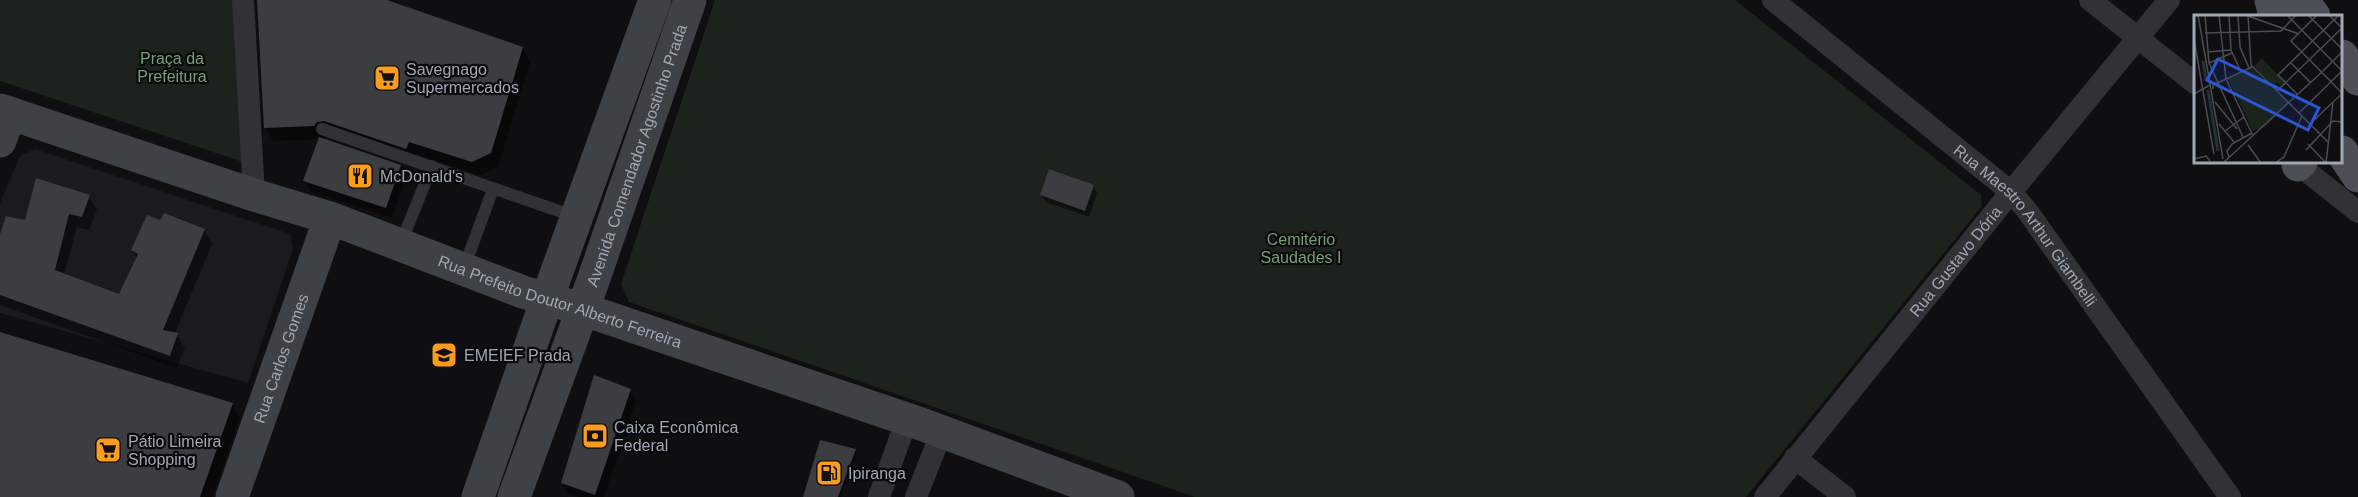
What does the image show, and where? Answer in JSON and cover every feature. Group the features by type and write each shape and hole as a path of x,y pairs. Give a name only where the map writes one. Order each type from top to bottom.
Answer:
{"main road":[{"name":"Avenida Comendador Agostinho Prada","path":"478,497 655,0"},
{"name":"Avenida Comendador Agostinho Prada","path":"514,497 690,0"},
{"path":"2271,0 2275,15"},
{"path":"2302,0 2313,15"},
{"path":"2343,57 2358,79"},
{"name":"Rua Prefeito Doutor Alberto Ferreira","path":"3,121 330,218 547,299 942,431 1118,497"},
{"path":"2343,154 2358,176"},
{"name":"Rua Carlos Gomes","path":"232,497 330,218"}],"street":[{"path":"243,0 254,195"},
{"name":"Rua Maestro Arthur Giambelli","path":"1773,0 2011,192 2028,212 2229,497"},
{"path":"2090,0 2194,82"},
{"name":"Rua Gustavo Dória","path":"1765,497 2169,0"},
{"path":"2299,164 2358,212"},
{"path":"879,497 907,419"},
{"path":"915,497 942,431"},
{"path":"1795,458 1845,497"}],"lane":[{"path":"322,129 576,218"},
{"path":"400,244 432,166"},
{"path":"464,268 493,189"}],"shaded area":[{"path":"35,149 290,234 293,249 248,383 0,313 0,203 20,156"}],"green space":[{"name":"Praça da Prefeitura","path":"0,0 236,0 246,163 0,81"},
{"name":"Cemitério Saudades I","path":"715,0 1735,0 1981,195 1982,206 1746,497 1195,497 629,302 621,284"}],"building":[{"name":"Savegnago Supermercados","path":"257,0 387,0 523,47 491,153 472,162 409,142 406,149 324,121 317,122 314,126 264,128"},
{"path":"319,137 401,165 386,208 303,181"},
{"path":"1049,169 1094,185 1085,211 1040,195"},
{"path":"36,178 90,195 82,217 69,214 55,270 119,294 138,254 131,250 147,215 160,220 164,213 205,229 163,330 178,333 170,356 0,295 0,234 6,216 25,220"},
{"name":"Pátio Limeira Shopping","path":"0,332 233,403 200,497 0,497"},
{"name":"Caixa Econômica Federal","path":"594,375 631,389 595,495 561,483"},
{"name":"Ipiranga","path":"820,440 856,449 838,497 803,497"}],"place":[{"name":"Savegnago Supermercados","path":"387,78"},
{"name":"McDonald's","path":"360,176"},
{"name":"EMEIEF Prada","path":"444,355"},
{"name":"Caixa Econômica Federal","path":"595,436"},
{"name":"Pátio Limeira Shopping","path":"108,450"},
{"name":"Ipiranga","path":"829,473"}]}
